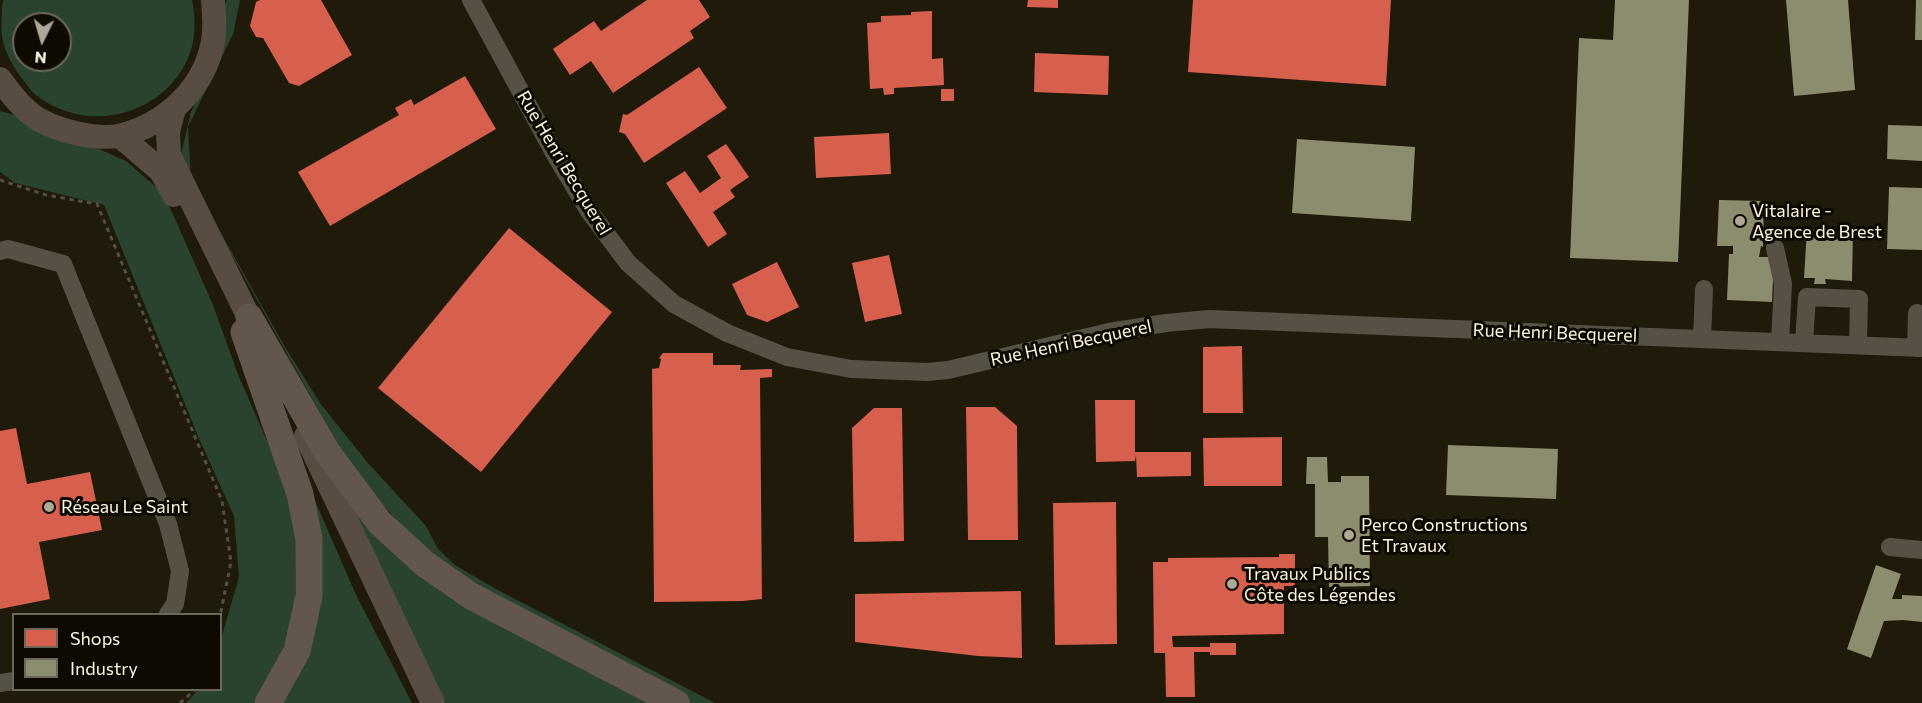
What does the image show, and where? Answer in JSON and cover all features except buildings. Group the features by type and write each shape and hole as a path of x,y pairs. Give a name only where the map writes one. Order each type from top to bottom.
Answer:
{"highway":[{"path":"244,318 300,494 309,539 309,596 297,651 283,680 268,703"},
{"path":"244,318 327,452 380,523 425,564 471,596 676,703"}],"main road":[{"path":"0,79 7,99 38,119 67,132 120,136 141,129 174,109 200,77 211,51 215,22 213,0"},
{"path":"174,109 168,131 170,155 419,703"},
{"path":"120,136 161,171 244,318 433,703"}],"street":[{"name":"Rue Henri Becquerel","path":"471,0 553,151 589,211 628,263 674,304 727,333 788,357 851,369 927,372 948,370 1109,332 1209,319 1919,348"},
{"path":"1775,248 1783,284 1780,342"},
{"path":"0,251 8,249 63,264 168,524 180,571 175,604 169,613"},
{"path":"1702,339 1704,289"},
{"path":"1804,343 1807,297 1859,299 1858,345"},
{"path":"1919,348 1917,313 1922,316"},
{"path":"1890,547 1922,550"}],"path":[{"path":"0,180 46,195 97,204 222,501 231,562 221,613"},
{"path":"180,703 194,691"}],"green space":[{"path":"4,0 192,0 194,12 194,38 191,50 180,72 165,90 147,103 125,112 103,116 80,115 57,108 36,95 18,72 72,72 72,12 12,12 12,63 3,43"},
{"path":"227,0 240,0 233,34 188,127 191,180 285,347 320,403 367,462 426,526 438,549 455,565 494,588 715,703 686,703 510,612 433,564 348,463 190,180 181,154 191,112 222,49 223,9"},
{"path":"0,111 15,115 54,138 99,149 126,161 164,194 213,305 239,377 282,475 296,539 295,622 264,690 254,703 186,703 197,691 222,691 222,636 239,577 234,516 198,436 104,205 15,183 0,172"},
{"path":"318,446 384,536 659,703 446,703 418,662"},
{"path":"293,450 356,595 412,703 277,703 310,629"}],"place":[{"name":"Vitalaire - Agence de Brest","path":"1740,221"},
{"name":"Réseau Le Saint","path":"49,507"},
{"name":"Perco Constructions Et Travaux","path":"1349,535"},
{"name":"Travaux Publics Côte des Légendes","path":"1232,584"}]}
